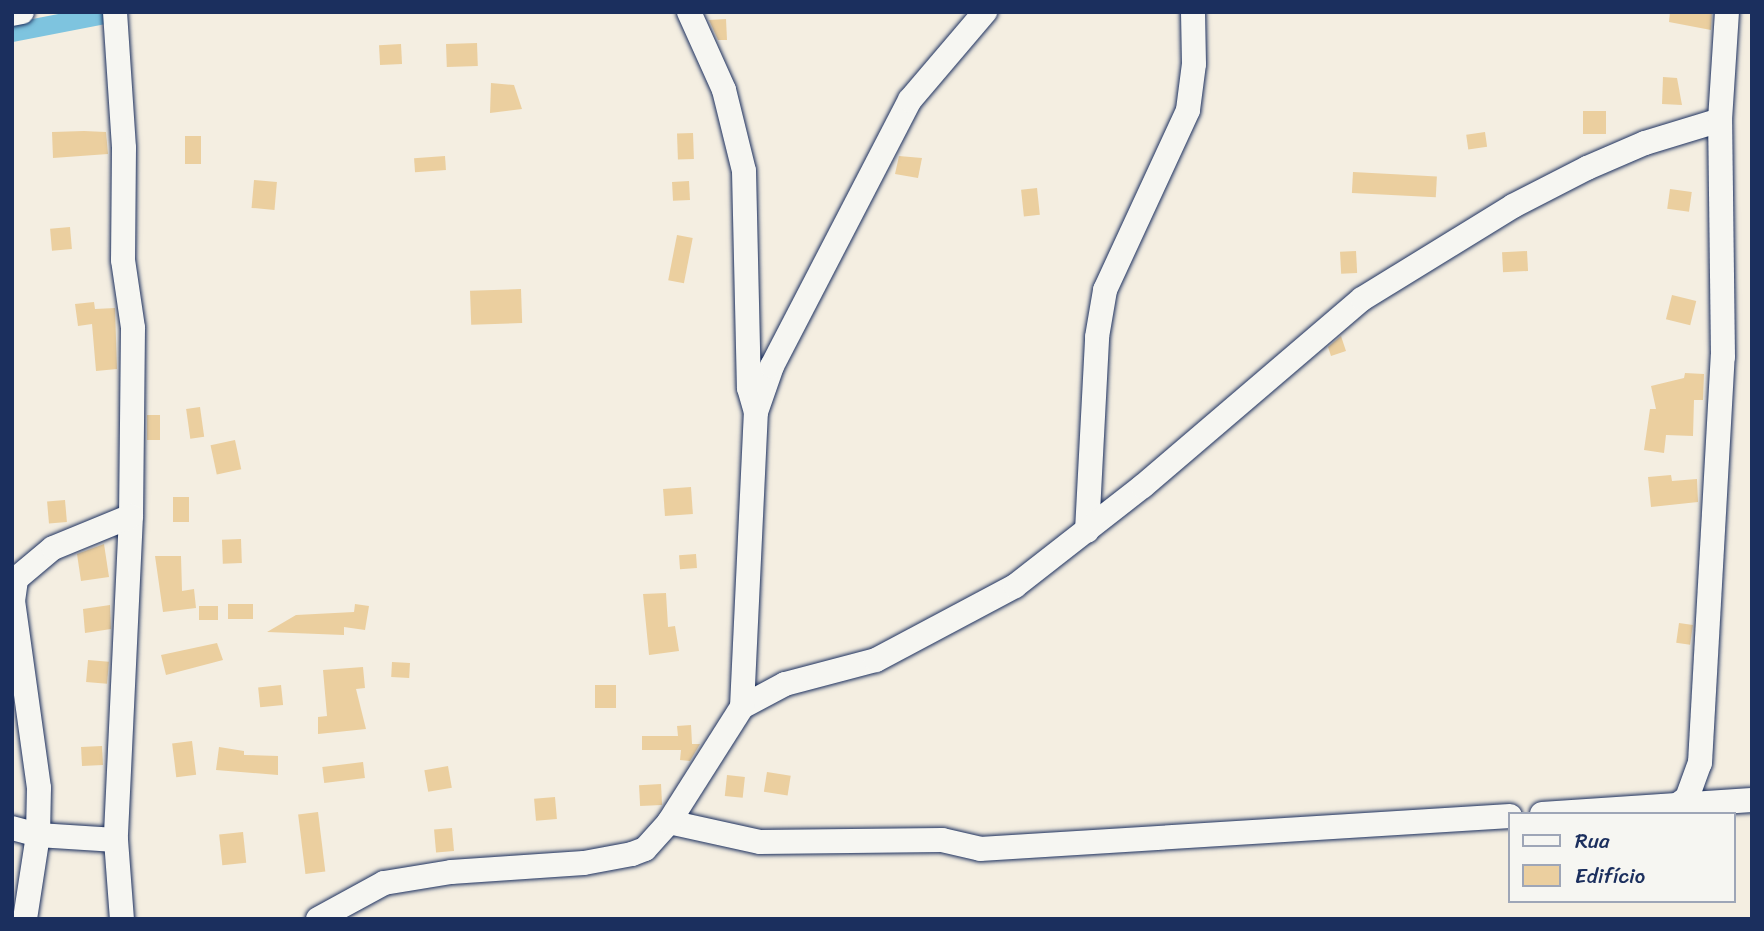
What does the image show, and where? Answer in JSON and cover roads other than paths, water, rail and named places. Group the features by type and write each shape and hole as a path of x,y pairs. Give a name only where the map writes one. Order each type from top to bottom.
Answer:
{"street":[{"path":"12,14 22,12"},
{"path":"115,12 124,148 123,260 133,328 131,516 116,840 122,919"},
{"path":"689,12 724,90 744,171 749,388 756,412 742,707"},
{"path":"756,412 795,315 910,100 985,12"},
{"path":"1087,531 1097,337 1105,290 1188,110 1194,64 1193,12"},
{"path":"1676,806 1687,798 1700,763 1723,357 1720,120 1727,12"},
{"path":"318,919 384,883 451,872 584,863 645,849 669,822 742,707 785,684 876,660 927,637 1015,586 1087,531 1362,299 1513,206 1587,168 1645,143 1720,120"},
{"path":"26,919 38,835 39,788 13,601 16,579 53,548 131,516"},
{"path":"1576,812 1752,800"},
{"path":"669,822 760,842 942,840 980,849 1508,816"},
{"path":"12,828 38,835 116,840"}],"waterway":[{"path":"12,32 115,12"}]}
